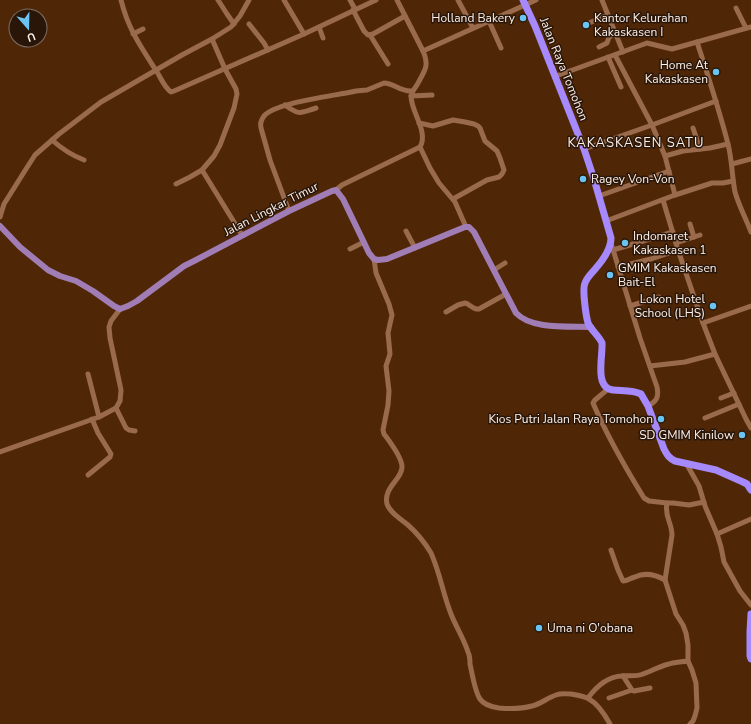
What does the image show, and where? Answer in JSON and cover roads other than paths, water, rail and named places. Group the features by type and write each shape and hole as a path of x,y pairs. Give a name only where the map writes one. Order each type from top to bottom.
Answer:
{"highway":[{"name":"Jalan Raya Tomohon","path":"524,3 556,76 584,149 599,196 612,247"},
{"path":"612,247 586,280 584,287 587,318 591,327 602,343 601,378 604,385 610,390 641,394 648,406 667,455 671,459 716,470 747,484 751,490"},
{"path":"751,614 751,659"}],"main road":[{"name":"Jalan Lingkar Timur","path":"120,309 141,298 184,266 289,211 336,190 343,199 374,259"},
{"path":"0,226 20,247 48,270 76,281 120,309"},
{"path":"374,259 387,259 469,227 474,232 518,315 532,323 552,326 591,327"}],"street":[{"path":"121,0 126,18 133,34 171,92 304,34 376,0"},
{"path":"218,0 234,24"},
{"path":"0,216 4,204 26,168 35,156 52,140 101,102 231,27 244,10 249,0"},
{"path":"284,0 304,34"},
{"path":"350,0 364,31 367,35 370,35 388,64"},
{"path":"336,190 339,186 422,145 422,134 412,103 412,94 427,64 426,56 397,0"},
{"path":"458,0 472,28"},
{"path":"423,51 489,21 524,3 536,0"},
{"path":"602,0 623,52"},
{"path":"556,76 648,43 672,49 749,27 736,8"},
{"path":"589,23 608,15"},
{"path":"370,35 405,16"},
{"path":"489,21 502,48"},
{"path":"249,24 268,50"},
{"path":"319,27 323,38"},
{"path":"133,34 143,29"},
{"path":"599,47 607,43 609,37 616,34"},
{"path":"176,184 202,170 214,156 236,101 236,89 225,69 212,39"},
{"path":"697,42 728,144 736,194 751,232"},
{"path":"615,55 652,125 665,156 675,195"},
{"path":"608,57 621,87"},
{"path":"289,211 270,160 261,128 260,123 266,114 285,105 356,91 364,91 385,83 412,94 432,95"},
{"path":"584,149 716,101"},
{"path":"285,105 300,113 316,108"},
{"path":"419,123 432,126 453,120 474,124 480,128 486,141 499,154 504,170 501,175 487,180 453,199"},
{"path":"693,128 700,149"},
{"path":"52,140 67,153 84,160"},
{"path":"665,156 683,150 710,148 728,144"},
{"path":"420,147 439,183 453,199 461,213 466,227"},
{"path":"732,164 751,159"},
{"path":"202,170 242,235"},
{"path":"599,196 669,171"},
{"path":"606,221 712,183 733,181"},
{"path":"663,200 672,232 703,323 715,354 751,428"},
{"path":"690,224 694,237"},
{"path":"406,231 415,248"},
{"path":"648,406 654,402 658,394 612,247 672,232"},
{"path":"676,243 700,235"},
{"path":"350,249 364,242"},
{"path":"618,267 651,259 678,250"},
{"path":"374,259 376,273 387,298 392,315 388,333 390,354 386,366 388,405 383,430 402,465 401,473 388,491 387,502 391,511 423,540 429,550 438,571 451,614 469,654 475,686 480,699 491,707 519,709 538,704 562,693 576,695 588,698 605,715 610,724"},
{"path":"494,270 505,263"},
{"path":"446,312 465,303 469,304 475,309 479,309 506,294"},
{"path":"630,306 660,297"},
{"path":"703,323 751,306"},
{"path":"0,452 99,417 116,408 120,402 121,390 109,327 111,321 120,309"},
{"path":"650,366 685,362 715,354"},
{"path":"88,374 99,417"},
{"path":"608,388 593,403 612,443 644,498 649,501 667,503 673,502 689,505 704,502"},
{"path":"721,398 734,393"},
{"path":"705,418 739,404"},
{"path":"116,408 126,428 135,431"},
{"path":"88,475 111,456 92,419"},
{"path":"686,463 699,486 717,534 724,562 740,591 751,605"},
{"path":"667,503 666,516 672,535 666,580 676,614 686,633 688,661 696,683 697,708 693,721 690,724"},
{"path":"717,534 751,519"},
{"path":"611,550 623,581 636,576 649,574 666,580"},
{"path":"588,698 593,691 614,677 638,676 671,663 688,661"},
{"path":"623,676 632,690"},
{"path":"608,698 632,690 634,691 650,688"}],"place":[{"name":"Holland Bakery","path":"523,18"},
{"name":"Kantor Kelurahan Kakaskasen I","path":"586,25"},
{"name":"Home At Kakaskasen","path":"716,72"},
{"name":"Ragey Von-Von","path":"583,179"},
{"name":"Indomaret Kakaskasen 1","path":"625,243"},
{"name":"GMIM Kakaskasen Bait-El","path":"610,275"},
{"name":"Lokon Hotel School (LHS)","path":"713,306"},
{"name":"Kios Putri Jalan Raya Tomohon","path":"661,419"},
{"name":"SD GMIM Kinilow","path":"742,435"},
{"name":"Uma ni O'obana","path":"539,628"}],"district":[{"name":"KAKASKASEN SATU","path":"636,143"}]}
